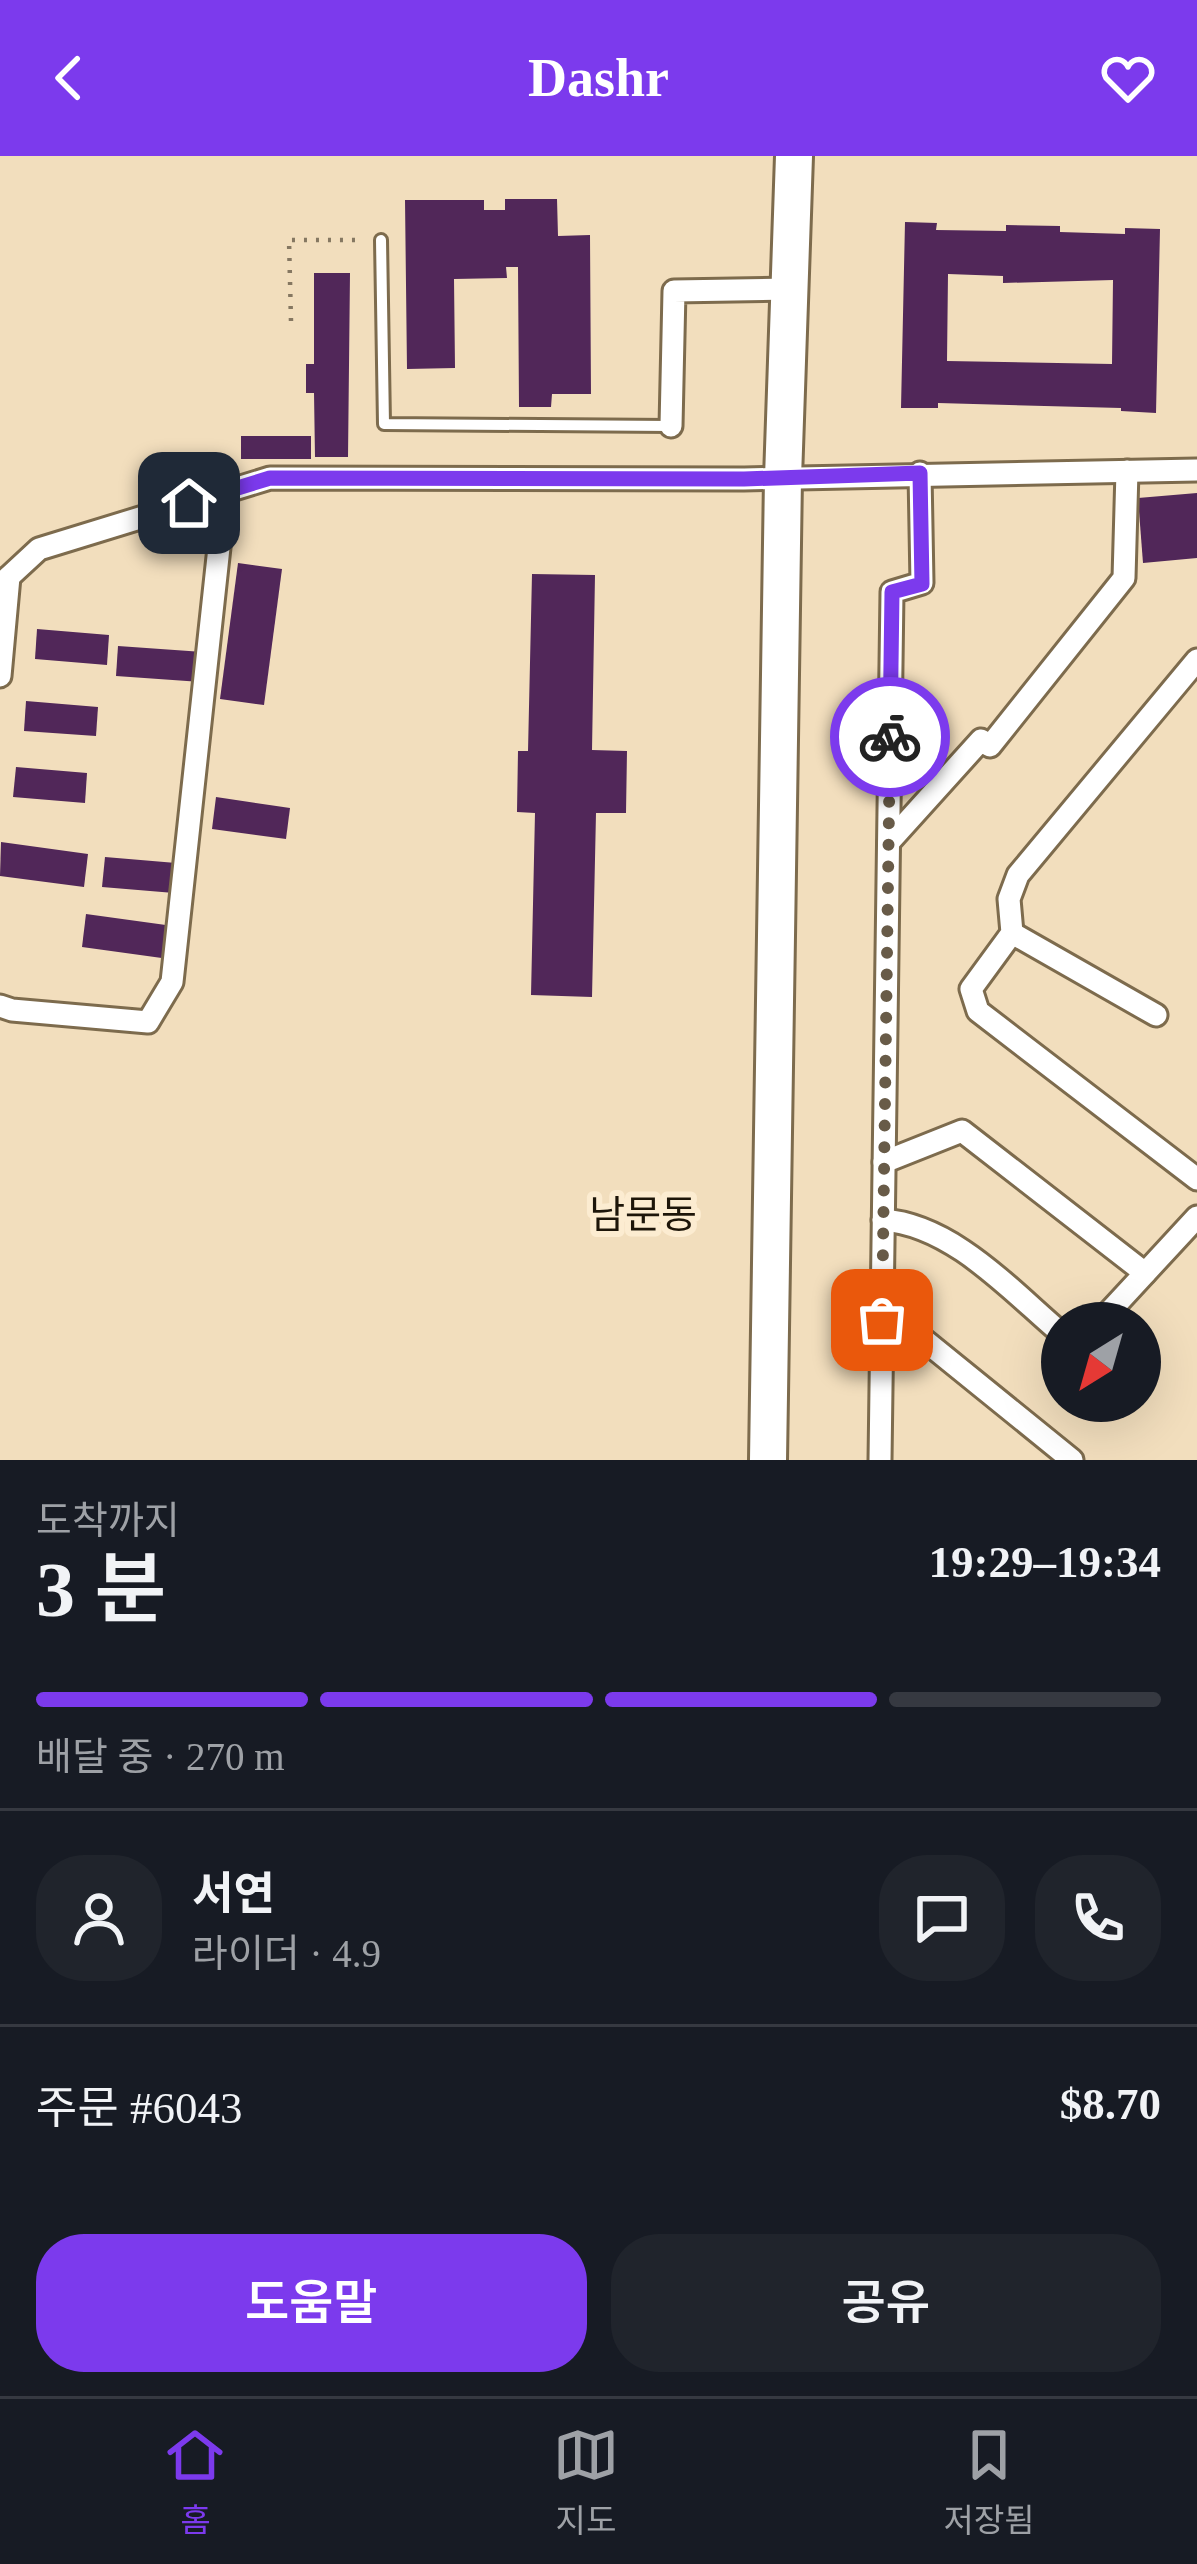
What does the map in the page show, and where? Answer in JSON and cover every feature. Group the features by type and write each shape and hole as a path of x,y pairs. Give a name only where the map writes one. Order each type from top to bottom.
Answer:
{"main road":[{"path":"768,1460 783,478 794,156"}],"street":[{"path":"671,426 674,291 788,289"},
{"path":"0,676 4,581 39,549 270,478 783,478 1197,470"},
{"path":"889,842 981,740 990,746 1124,578 1127,471"},
{"path":"880,1460 892,592 922,584 920,473"},
{"path":"0,1006 148,1022 172,982 225,492"},
{"path":"1197,660 1018,875 1009,899 1012,933 971,989 978,1011 1197,1179"},
{"path":"1012,933 1156,1015"},
{"path":"884,1162 962,1131 1145,1273"},
{"path":"1119,1302 1197,1217"},
{"path":"883,1220 909,1221 967,1253 1041,1316"},
{"path":"882,1320 904,1323 1072,1460"}],"lane":[{"path":"381,240 384,424 671,426"}],"path":[{"path":"291,322 290,239 381,240"}],"building":[{"path":"505,199 557,199 558,236 590,235 591,394 552,394 551,407 519,407 518,267 506,267 507,278 454,279 455,368 407,369 405,200 484,200 484,210 505,210"},
{"path":"905,222 937,223 936,230 1060,226 1060,232 1125,234 1125,228 1160,229 1156,413 938,403 938,408 901,408","holes":["948,274 1003,276 1003,283 1113,280 1112,364 947,361"]},
{"path":"314,273 350,273 348,457 315,457 314,393 306,393 306,364 314,364"},
{"path":"241,436 311,436 311,459 241,459"},
{"path":"1197,493 1197,558 1143,563 1138,498"},
{"path":"238,563 282,569 264,705 220,699"},
{"path":"532,574 595,575 592,750 627,751 626,813 596,813 592,997 531,995 535,813 517,812 518,751 528,751"},
{"path":"37,629 109,635 107,665 35,659"},
{"path":"118,646 203,652 201,682 116,676"},
{"path":"26,701 98,707 96,736 24,731"},
{"path":"16,767 87,773 85,803 13,797"},
{"path":"216,797 290,808 286,839 212,829"},
{"path":"1,842 88,854 84,887 0,876"},
{"path":"105,857 176,863 174,893 102,887"},
{"path":"86,914 173,926 169,959 82,947"}],"way so far":[{"path":"882,1320 890,737"}],"district":[{"name":"남문동","path":"643,1214"}],"route":[{"path":"189,503 270,478 744,479 920,473 922,584 892,592 890,737"}]}
